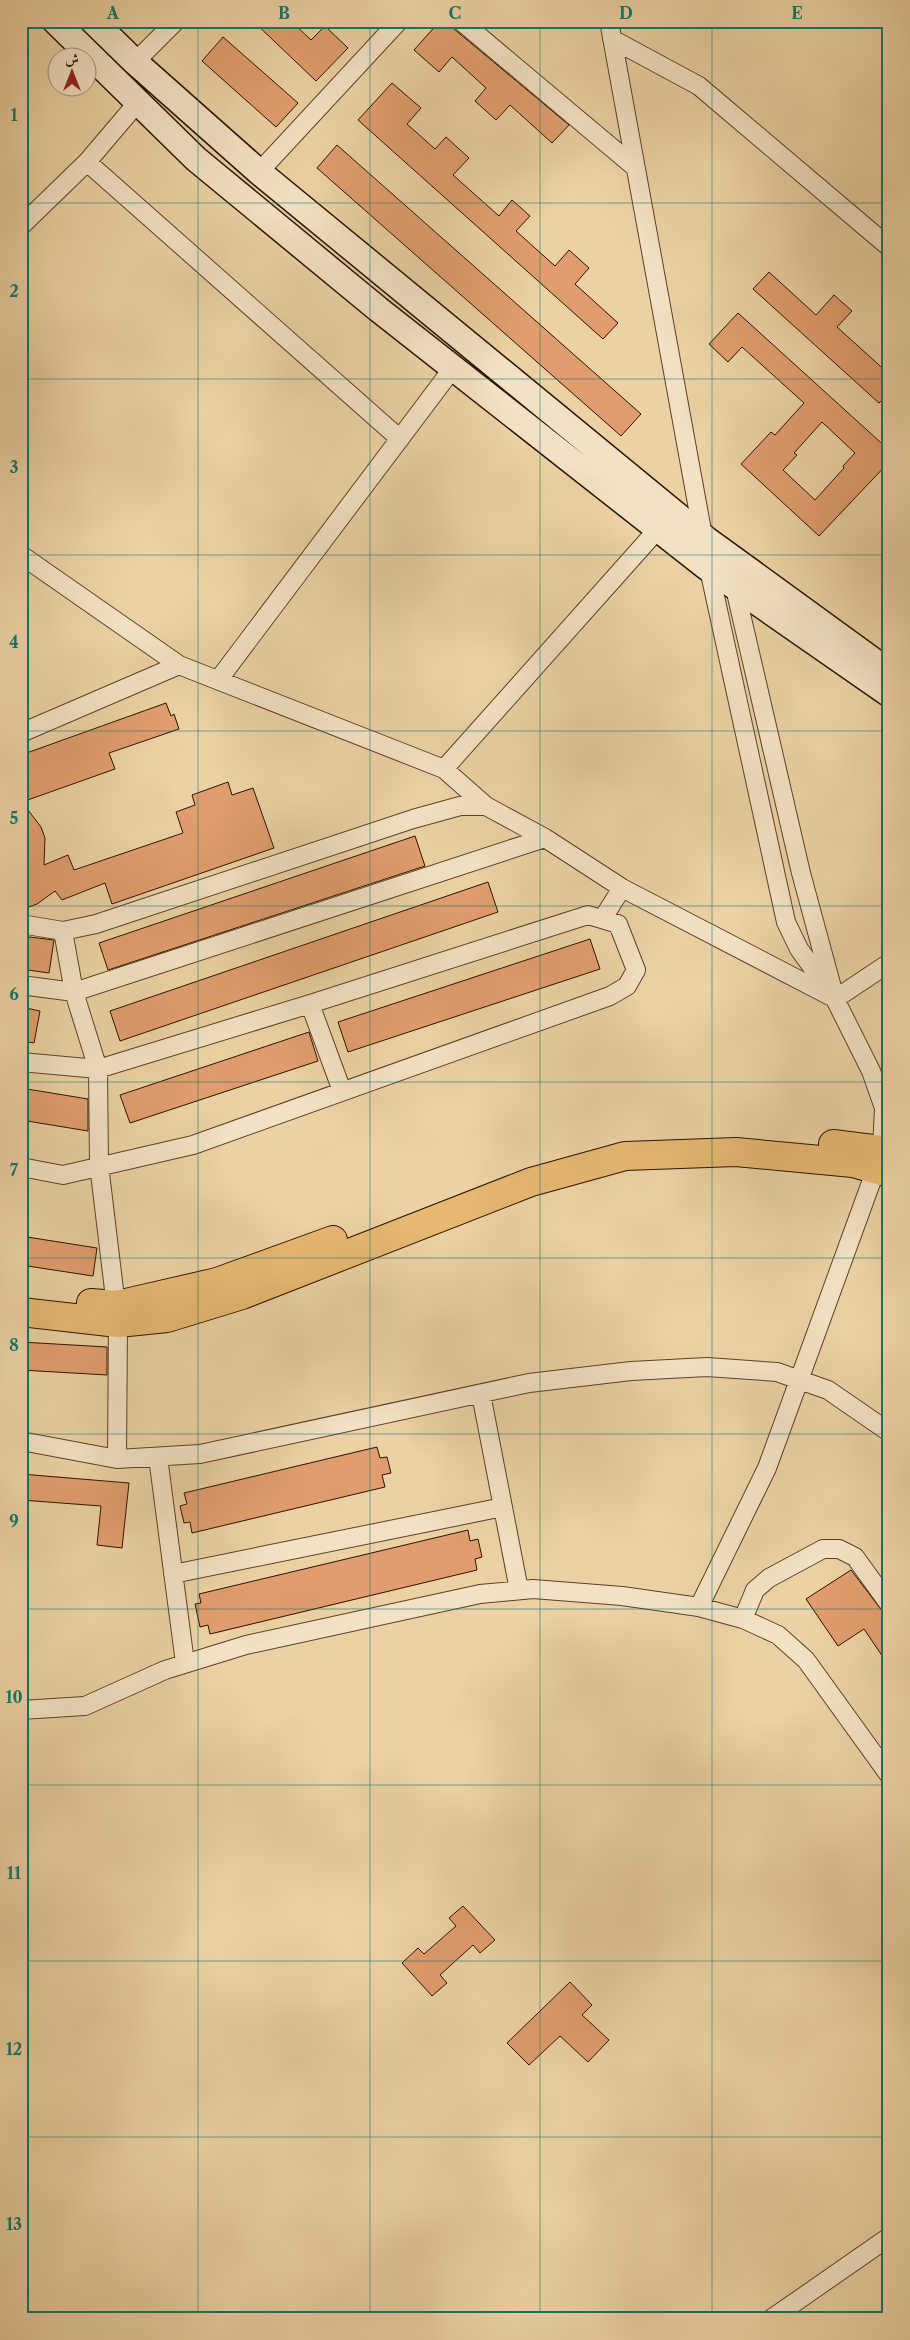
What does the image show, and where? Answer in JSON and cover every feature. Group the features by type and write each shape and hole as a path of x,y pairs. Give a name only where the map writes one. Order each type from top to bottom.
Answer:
{"main road":[{"path":"55,21 196,159 453,368 710,569 889,694"},
{"path":"93,21 135,62 259,172 706,539 889,672"},
{"path":"21,1312 117,1314 217,1282 531,1166 626,1140 734,1134 884,1161"},
{"path":"21,1295 117,1314"}],"street":[{"path":"135,62 176,21"},
{"path":"259,172 399,21"},
{"path":"461,21 636,168"},
{"path":"609,21 706,539 710,569 786,922 799,949 835,999 871,1071 884,1108 884,1161 767,1468 698,1607"},
{"path":"612,39 698,86 889,247"},
{"path":"21,226 87,162 138,102"},
{"path":"87,162 400,439"},
{"path":"219,679 453,368"},
{"path":"444,769 658,529"},
{"path":"706,539 736,587 801,873 835,999"},
{"path":"21,555 180,665 444,769 486,806 545,838 622,888 835,999"},
{"path":"21,733 180,665"},
{"path":"21,924 63,931 96,924 412,819 460,806 486,806"},
{"path":"21,985 74,992 545,838"},
{"path":"603,918 622,888"},
{"path":"21,1062 98,1069 310,1004 588,915 618,924 636,970 627,986 610,996 193,1146 99,1165 63,1175 21,1167"},
{"path":"63,931 74,992 98,1069 99,1165 117,1314 117,1459"},
{"path":"835,999 889,963"},
{"path":"310,1004 342,1091"},
{"path":"21,1441 117,1459 200,1454 529,1383 631,1370 707,1367 776,1372 828,1390 889,1432"},
{"path":"480,1394 519,1590"},
{"path":"158,1457 185,1663"},
{"path":"173,1574 503,1507"},
{"path":"743,1619 755,1590 769,1578 823,1549 839,1549 855,1557 889,1604"},
{"path":"21,1710 85,1706 146,1677 246,1645 480,1594 533,1589 622,1596 698,1607 743,1619 778,1635 806,1660 889,1775"},
{"path":"771,2319 889,2237"}],"building":[{"path":"253,21 291,21 311,40 325,26 348,48 316,81"},
{"path":"440,21 451,21 454,29 569,125 552,143 510,105 496,120 475,101 486,88 452,57 439,72 414,50"},
{"path":"223,37 298,103 276,127 202,61"},
{"path":"392,83 421,108 407,124 435,149 446,137 469,158 453,175 499,216 512,200 530,216 516,231 555,266 569,250 589,268 575,284 618,323 603,339 358,120"},
{"path":"337,145 641,414 621,436 317,168"},
{"path":"769,272 816,315 834,295 852,311 837,327 889,374 889,393 879,403 753,289"},
{"path":"738,313 889,450 889,462 819,536 741,464 771,432 775,435 804,403 742,347 728,362 709,344","holes":["822,422 855,453 815,500 783,470 797,455 794,453"]},
{"path":"166,703 171,716 174,714 179,729 109,753 115,769 22,802 41,827 45,838 44,865 68,855 74,870 183,833 176,812 195,805 192,795 228,782 232,795 253,788 274,848 112,904 105,883 62,900 55,891 37,904 21,910 21,755"},
{"path":"415,836 425,866 108,970 99,943"},
{"path":"488,882 498,912 120,1041 110,1011"},
{"path":"21,936 54,940 49,973 21,969"},
{"path":"590,939 600,969 348,1052 338,1022"},
{"path":"21,1007 40,1011 34,1043 21,1041"},
{"path":"309,1032 318,1061 130,1123 120,1095"},
{"path":"21,1088 88,1099 88,1131 21,1120"},
{"path":"21,1236 97,1248 93,1276 21,1265"},
{"path":"21,1342 107,1347 107,1375 21,1370"},
{"path":"377,1447 380,1458 387,1457 391,1473 382,1475 385,1487 192,1533 190,1522 184,1523 180,1506 187,1504 184,1493"},
{"path":"21,1474 129,1483 122,1548 97,1545 101,1506 21,1500"},
{"path":"468,1530 470,1541 478,1539 482,1557 475,1559 477,1570 210,1634 208,1625 200,1627 195,1604 201,1603 199,1594"},
{"path":"851,1570 889,1620 889,1666 864,1629 838,1646 806,1599"},
{"path":"463,1906 495,1940 480,1953 473,1945 440,1975 447,1983 432,1996 402,1963 418,1948 424,1954 456,1926 449,1918"},
{"path":"570,1982 592,2005 582,2015 609,2040 588,2062 560,2036 529,2065 507,2043"}]}
